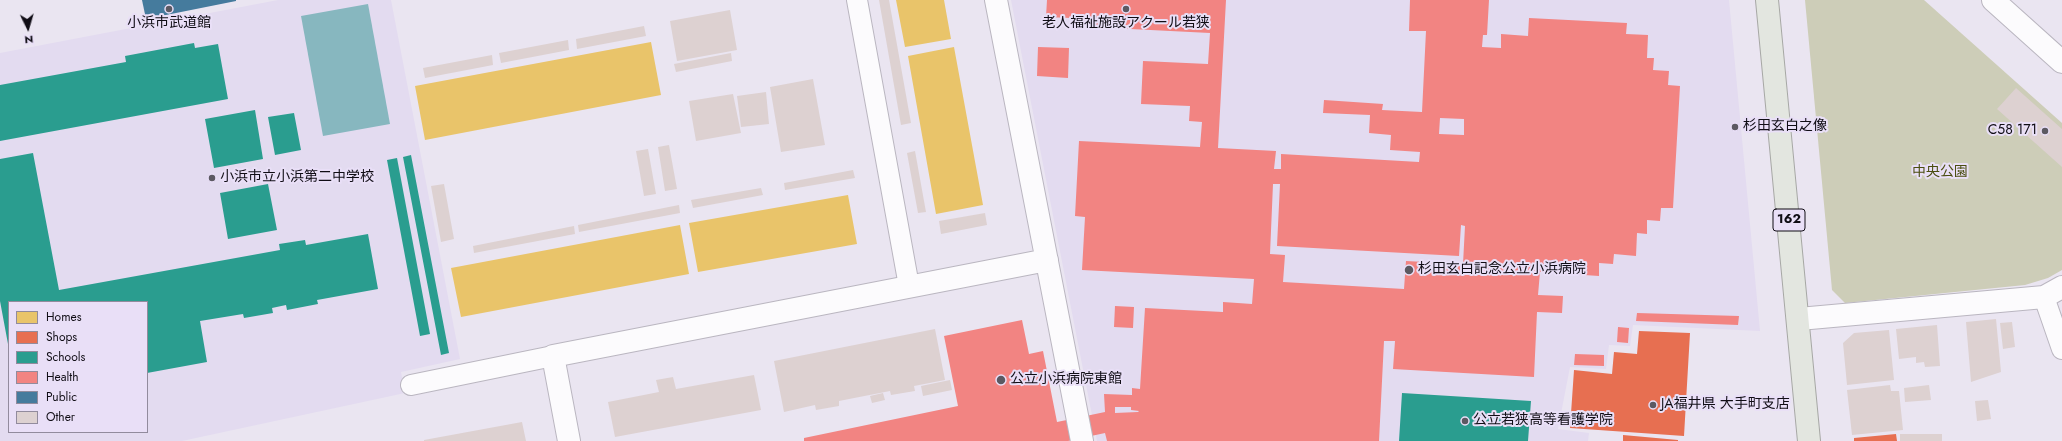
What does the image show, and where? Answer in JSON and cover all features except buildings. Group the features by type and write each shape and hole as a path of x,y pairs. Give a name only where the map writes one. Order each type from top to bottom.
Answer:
{"highway":[{"name":"162","path":"1767,0 1799,319 1809,441"}],"street":[{"path":"996,0 1082,441"},
{"path":"1993,0 2062,62"},
{"path":"570,441 553,356 1047,260"},
{"path":"1799,319 2053,292"}],"lane":[{"path":"857,0 909,286"},
{"path":"2053,292 2062,349"},
{"path":"411,385 553,356"}],"shaded area":[{"name":"小浜市立小浜第二中学校","path":"278,0 391,0 460,359 401,372 405,393 182,441 0,441 0,53"},
{"name":"杉田玄白記念公立小浜病院","path":"1011,0 1729,0 1760,331 1633,325 1630,346 1609,345 1606,369 1570,367 1558,429 1589,433 1588,441 1097,441"}],"green space":[{"name":"中央公園","path":"1805,0 1924,0 2062,123 2062,270 2048,278 2025,285 1845,303 1832,290"}],"water":[{"path":"368,4 390,124 323,136 301,16"}],"place":[{"name":"小浜市武道館","path":"169,9"},
{"name":"老人福祉施設アクール若狭","path":"1126,9"},
{"name":"杉田玄白之像","path":"1735,127"},
{"name":"C58 171","path":"2045,131"},
{"name":"小浜市立小浜第二中学校","path":"212,178"},
{"name":"杉田玄白記念公立小浜病院","path":"1409,270"},
{"name":"公立小浜病院東館","path":"1001,380"},
{"name":"JA福井県 大手町支店","path":"1653,405"},
{"name":"公立若狭高等看護学院","path":"1465,421"}]}
